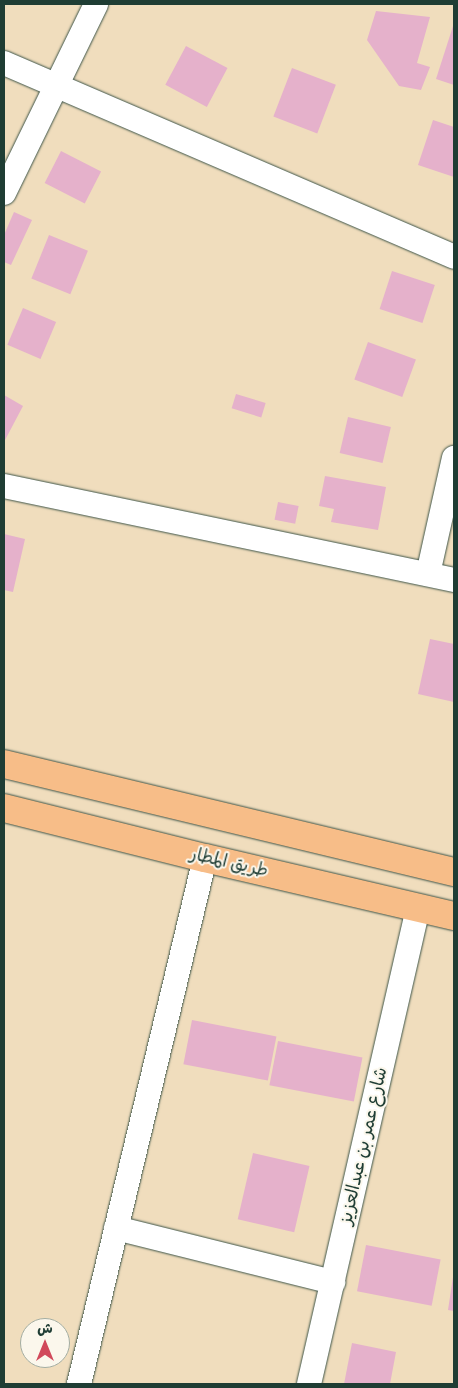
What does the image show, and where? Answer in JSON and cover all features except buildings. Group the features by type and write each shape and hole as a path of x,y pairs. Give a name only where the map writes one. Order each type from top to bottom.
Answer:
{"highway":[{"path":"4,764 454,872"},
{"name":"طريق المطار","path":"4,808 205,858 454,916"}],"street":[{"path":"4,193 96,4"},
{"path":"4,63 454,257"},
{"path":"428,574 454,458"},
{"path":"4,486 454,580"},
{"path":"79,1384 205,858"},
{"name":"شارع عمر بن عبدالعزيز","path":"309,1384 418,908"},
{"path":"116,1228 333,1282"}]}
